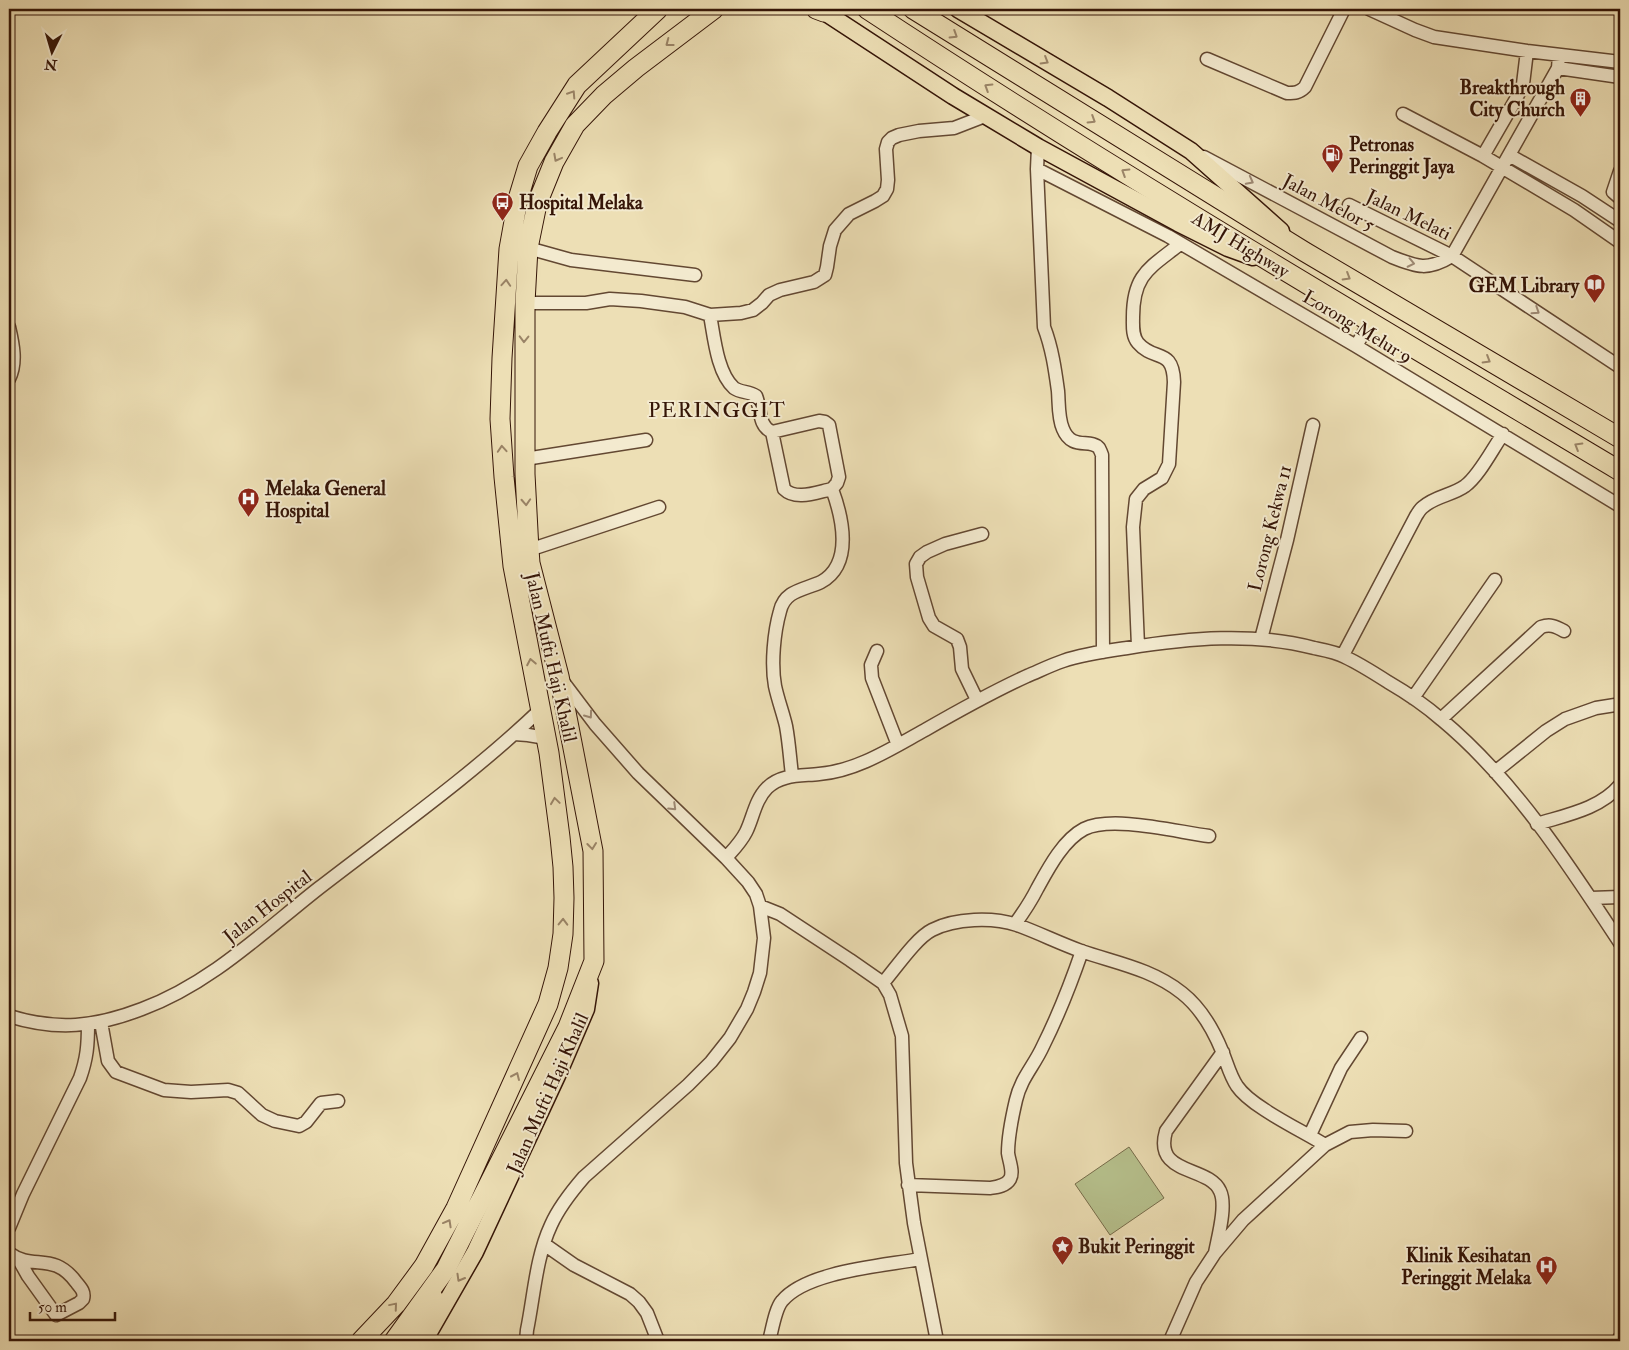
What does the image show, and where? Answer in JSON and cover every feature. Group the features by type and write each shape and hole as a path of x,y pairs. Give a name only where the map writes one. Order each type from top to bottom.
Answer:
{"highway":[{"name":"AMJ Highway","path":"867,9 943,59 1167,198 1620,471"},
{"name":"AMJ Highway","path":"913,9 1179,175 1620,438"},
{"name":"Jalan Mufti Haji Khalil","path":"360,1341 396,1304 424,1266 456,1208 548,1004 558,968 563,934 563,867 546,738 513,566 500,420 509,248 512,224 528,166 547,132 577,85 656,10"},
{"name":"Jalan Mufti Haji Khalil","path":"594,961 593,851 559,676 530,562 525,459 525,303 528,248 537,204 554,162 575,125 604,94 714,11"},
{"path":"394,1341 446,1269 568,1027 594,961"}],"main road":[{"path":"958,9 1108,98 1191,151 1306,252"},
{"path":"824,10 985,116 1038,147 1228,248 1279,266"},
{"name":"Jalan Mufti Haji Khalil","path":"424,1341 475,1252 562,1065 586,1009 594,961"},
{"path":"411,1341 446,1269"}],"street":[{"path":"1207,59 1287,93 1301,91 1305,87 1344,9"},
{"path":"1369,9 1434,37 1620,62"},
{"path":"1482,156 1523,84 1527,51"},
{"path":"1452,256 1558,68 1559,55"},
{"path":"1558,68 1620,76"},
{"path":"1403,114 1482,156 1574,210 1620,242"},
{"path":"525,303 586,303 610,299 686,307 710,314 741,313 753,310 770,295 780,290 814,282 824,275 834,230 849,214 883,196 887,188 886,149 888,142 892,138 899,134 954,128 985,116"},
{"path":"1038,147 1044,327 1051,346 1055,367 1063,429 1068,438 1075,442 1098,447 1102,455 1103,652"},
{"name":"Jalan Melor 5","path":"1191,151 1408,264 1425,266 1439,264 1452,256"},
{"path":"1509,155 1582,196 1620,220"},
{"name":"Lorong Melur 9","path":"1038,169 1168,236 1356,346 1620,506"},
{"path":"1620,171 1612,192 1620,198"},
{"name":"Jalan Melati","path":"1350,205 1452,256 1620,367"},
{"path":"1168,236 1178,223"},
{"path":"1138,646 1133,527 1136,499 1144,489 1162,478 1169,464 1174,371 1169,361 1137,342 1134,335 1133,320 1134,296 1139,281 1148,270 1180,244"},
{"path":"528,248 571,260 695,275"},
{"path":"710,314 723,370 733,387 753,393 756,396 762,423 768,430 772,432 819,421 829,425 839,470 837,484 832,488 796,496 789,494 784,489 772,432"},
{"path":"1356,346 1370,322"},
{"path":"9,327 13,346 13,360 9,379"},
{"name":"Lorong Kekwa 11","path":"1260,639 1287,540 1313,425"},
{"path":"1343,655 1423,506 1457,491 1467,484 1475,476 1502,434"},
{"path":"525,459 646,440"},
{"path":"792,775 786,726 775,685 773,669 779,613 785,598 793,592 821,582 836,568 840,559 842,527 840,513 832,488"},
{"path":"529,550 659,507"},
{"path":"977,700 962,669 960,647 957,639 934,626 929,618 917,577 916,564 920,557 927,552 945,544 982,534"},
{"path":"1413,698 1495,580"},
{"path":"1441,719 1541,627 1547,625 1554,626 1564,631"},
{"path":"726,858 746,833 758,801 766,789 776,781 792,775 821,774 849,768 898,745 977,700 1062,661 1138,646 1220,638 1260,639 1307,646 1343,655 1413,698 1441,719 1479,753 1513,792 1591,898 1620,943"},
{"path":"877,651 871,665 872,678 898,745"},
{"path":"526,1341 544,1244 551,1225 571,1192 584,1177 694,1079 715,1056 739,1024 754,992 760,972 764,938 760,906 756,894 748,882 726,858 638,773 595,724 559,676"},
{"path":"1495,772 1546,731 1565,719 1596,708 1620,706"},
{"name":"Jalan Hospital","path":"9,1016 45,1025 67,1026 88,1024 143,1009 176,994 220,967 307,897 488,758 540,710"},
{"path":"514,734 546,738"},
{"path":"1537,824 1588,808 1614,792 1620,785"},
{"path":"1016,924 1047,870 1072,838 1084,829 1100,824 1136,824 1208,836"},
{"path":"1591,898 1620,897"},
{"path":"760,906 780,914 884,983 895,1008 902,1036 908,1185 920,1259 937,1341"},
{"path":"884,983 918,941 931,930 965,920 1016,924 1082,951 1146,972 1165,981 1182,993 1199,1009 1207,1021 1223,1052 1229,1071 1238,1087 1246,1096 1325,1145"},
{"path":"908,1185 990,1188 1006,1184 1011,1179 1008,1142 1018,1090 1023,1078 1042,1048 1073,977 1082,951"},
{"path":"101,1022 108,1061 116,1072 164,1090 191,1092 228,1090 238,1093 262,1114 275,1121 299,1126 306,1122 322,1103 338,1101"},
{"path":"9,1228 23,1194 80,1078 86,1061 88,1024"},
{"path":"1310,1135 1341,1068 1361,1038"},
{"path":"1215,1253 1223,1200 1220,1190 1212,1182 1174,1162 1166,1154 1163,1142 1166,1131 1223,1052"},
{"path":"1170,1341 1196,1282 1215,1253 1243,1220 1325,1145 1350,1132 1373,1130 1406,1131"},
{"path":"544,1244 574,1265 630,1294 647,1313 658,1341"},
{"path":"14,1256 61,1267 69,1272 83,1291 83,1299 56,1315 14,1256"},
{"path":"769,1341 781,1302 795,1289 814,1280 838,1273 920,1259"},
{"path":"1618,1341 1620,1336"}],"green space":[{"path":"1129,1147 1164,1198 1110,1235 1075,1184"}],"place":[{"name":"Breakthrough City Church","path":"1581,117"},
{"name":"Petronas Peringgit Jaya","path":"1333,174"},
{"name":"Hospital Melaka","path":"503,221"},
{"name":"GEM Library","path":"1595,304"},
{"name":"Melaka General Hospital","path":"249,518"},
{"name":"Bukit Peringgit","path":"1062,1265"},
{"name":"Klinik Kesihatan Peringgit Melaka","path":"1547,1285"}],"district":[{"name":"PERINGGIT","path":"717,410"}]}
